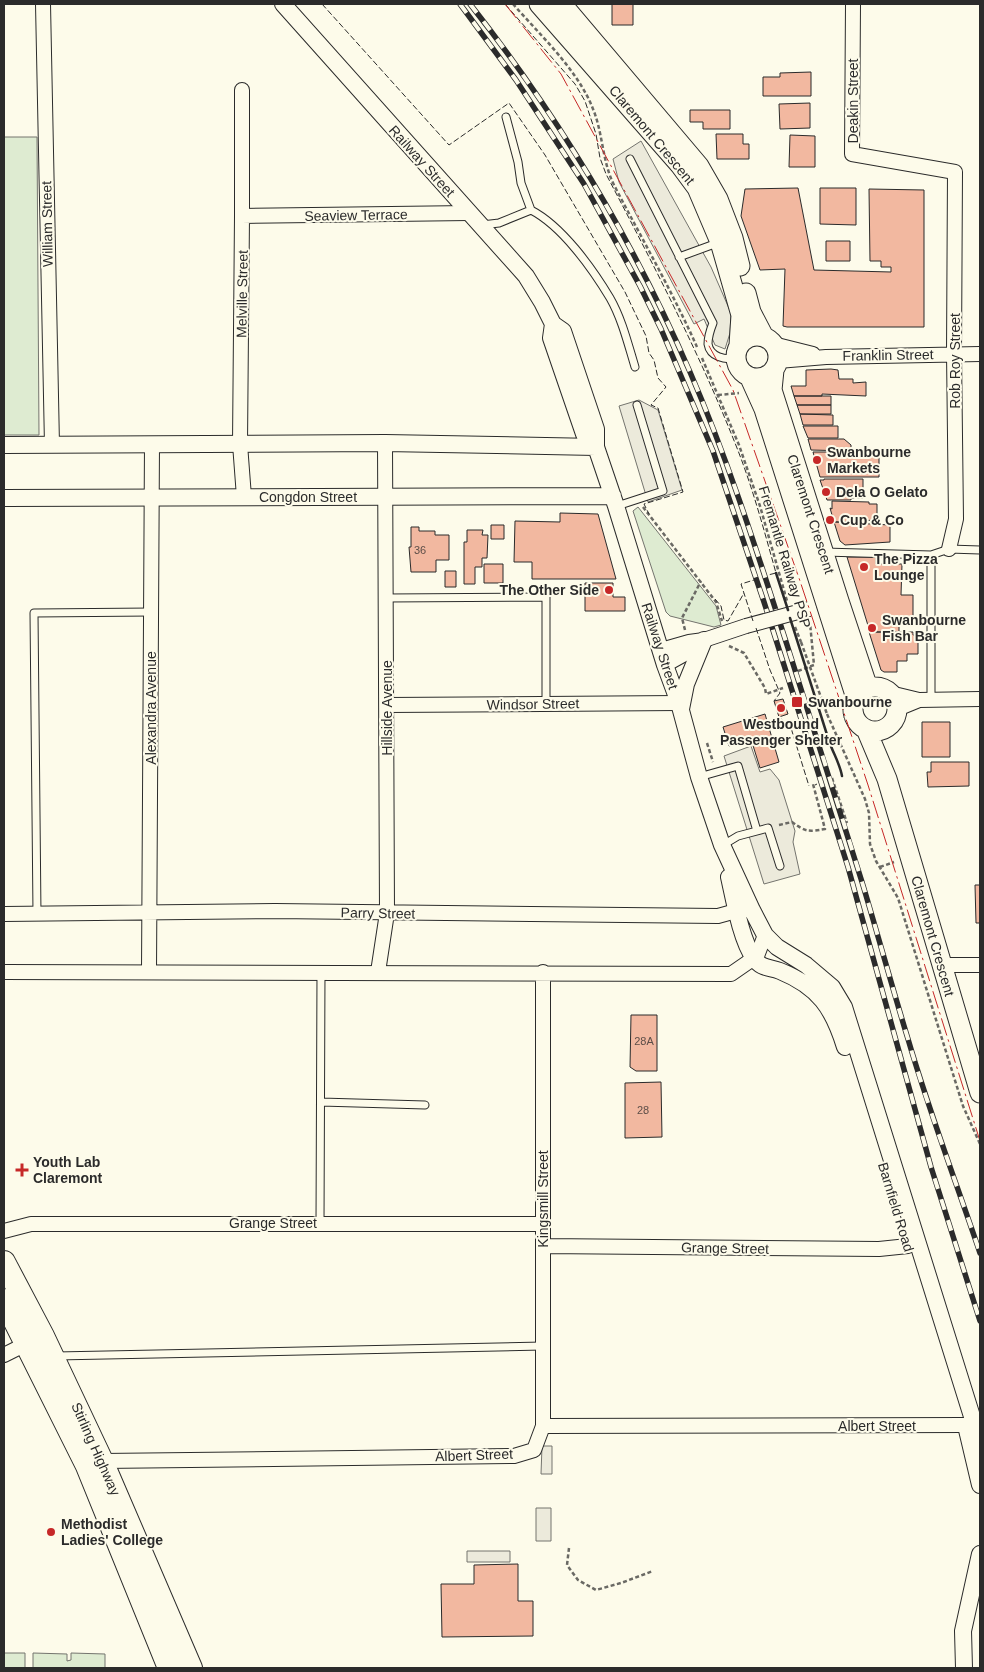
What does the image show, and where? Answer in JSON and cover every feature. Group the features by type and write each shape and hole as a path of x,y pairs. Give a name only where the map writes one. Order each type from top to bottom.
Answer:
{"highway":[{"name":"Stirling Highway","path":"4,1262 53,1356 95,1464 169,1668"},
{"name":"Stirling Highway","path":"4,1300 26,1344 95,1464 191,1668"}],"main road":[{"name":"Claremont Crescent","path":"540,4 680,165 697,188 720,242 741,315 737,351"},
{"name":"Claremont Crescent","path":"562,4 698,166 718,199 733,238 751,312 772,353 772,390 824,552 821,608"},
{"path":"750,337 772,353 769,375 763,378 750,378 739,370 737,351 750,337"},
{"name":"Claremont Crescent","path":"750,378 764,409 821,608 862,693 854,712 856,719 873,730 980,1093"},
{"path":"862,693 880,688 893,701 896,716 892,723 873,730"}],"street":[{"name":"William Street","path":"43,4 52,445"},
{"name":"Railway Street","path":"283,4 526,276 553,324 552,338 584,434 596,447 620,501 663,658 680,706 699,777 744,910 758,963"},
{"name":"Deakin Street","path":"853,4 852,154 955,172"},
{"name":"Melville Street","path":"242,90 240,444 244,497"},
{"name":"Rob Roy Street","path":"948,550 956,519 954,353 955,172"},
{"name":"Seaview Terrace","path":"242,216 474,219"},
{"name":"Franklin Street","path":"772,353 826,356 980,354"},
{"path":"4,445 386,443 596,447"},
{"name":"Hillside Avenue","path":"378,972 387,913 386,443"},
{"name":"Alexandra Avenue","path":"150,972 152,444"},
{"name":"Congdon Street","path":"4,498 385,497 620,501"},
{"path":"696,641 725,634 746,626 821,608"},
{"path":"663,658 692,650 696,641"},
{"path":"680,706 696,641"},
{"path":"893,701 980,699"},
{"name":"Windsor Street","path":"387,706 546,704 680,706"},
{"name":"Railway Street","path":"744,910 765,934"},
{"name":"Parry Street","path":"4,914 275,911 718,916 744,910"},
{"path":"4,972 731,974 758,966 757,956 765,934"},
{"name":"Barnfield Road","path":"765,934 777,947 806,965 832,987 844,1007 980,1442"},
{"name":"Barnfield Road","path":"758,963 779,971 808,986 825,1002 832,1012 843,1040 966,1425 980,1485"},
{"path":"941,965 980,965"},
{"name":"Kingsmill Street","path":"543,972 543,1426"},
{"name":"Grange Street","path":"4,1231 31,1224 543,1224"},
{"name":"Grange Street","path":"543,1246 879,1249 908,1246"},
{"path":"4,1355 26,1344"},
{"name":"Albert Street","path":"95,1464 514,1456 534,1450 543,1426 966,1425"},
{"path":"964,1660 963,1631 980,1554"},
{"path":"964,1660 980,1601"}],"lane":[{"path":"506,117 518,162 521,183 530,210 544,217 572,247 610,298 622,325 635,367"},
{"path":"630,159 712,322 708,344 718,357 729,359 737,351"},
{"path":"474,219 500,223 530,210"},
{"path":"679,257 720,242"},
{"path":"620,501 662,491 637,405"},
{"path":"824,552 931,555 948,550 980,550"},
{"path":"925,700 931,555"},
{"path":"386,598 546,597 546,704"},
{"path":"37,914 34,613 152,612"},
{"path":"699,777 738,766 757,831"},
{"path":"722,845 738,836 768,828 780,866"},
{"path":"320,1223 321,973"},
{"path":"321,1102 425,1105"},
{"path":"53,1356 543,1346"}],"path":[{"name":"Fremantle Railway PSP","path":"513,4 576,76 587,95 602,136 604,154 610,175 682,313 739,445 763,515 790,610"},
{"path":"620,501 640,504 701,581 716,602 727,639 722,641 744,653 765,688 766,694 782,688"},
{"path":"696,641 682,618 701,581"},
{"path":"798,671 814,665 810,626 821,608"},
{"name":"Fremantle Railway PSP","path":"792,618 827,714 865,799 869,813 870,844 876,861 898,898 963,1106 980,1144"},
{"path":"705,736 716,772"},
{"path":"832,778 846,823"},
{"path":"768,828 792,822 804,831 825,829 813,784"},
{"path":"569,1548 568,1565 578,1580 596,1590 653,1571"}],"green space":[{"path":"4,137 37,137 39,435 4,435"},
{"path":"638,507 716,606 721,625 714,627 670,616 666,612 633,511"},
{"path":"4,1653 25,1653 25,1668 4,1668"},
{"path":"33,1653 67,1654 67,1661 71,1660 71,1653 105,1654 105,1668 33,1668"}],"shaded area":[{"path":"641,141 711,267 731,313 730,333 725,349 715,345 704,319 694,324 619,182 613,159"},
{"path":"639,400 658,410 682,490 648,502 619,406"},
{"path":"751,746 760,772 770,769 779,780 795,831 793,842 800,874 764,884 724,756"},
{"path":"542,1446 552,1446 552,1474 541,1474"},
{"path":"536,1508 551,1508 551,1541 536,1541"},
{"path":"467,1551 510,1551 510,1562 467,1562"}],"building":[{"path":"612,4 633,4 633,25 612,25"},
{"path":"811,72 811,96 763,96 763,77 780,77 780,73"},
{"path":"810,103 810,128 780,129 779,104"},
{"path":"690,110 730,110 730,129 703,129 703,122 690,122"},
{"path":"716,134 743,134 743,144 749,144 749,159 717,159"},
{"path":"790,135 815,136 815,167 789,167"},
{"path":"798,188 814,270 891,272 891,267 881,267 881,261 870,261 869,189 924,190 924,327 783,326 785,269 760,270 741,216 745,189"},
{"path":"820,188 856,188 856,225 820,224"},
{"path":"826,241 850,241 850,261 826,261"},
{"path":"806,370 838,370 839,379 853,379 853,383 866,382 866,396 822,394 822,396 794,396 791,386 806,386"},
{"path":"794,396 831,396 831,405 797,405"},
{"path":"797,405 831,405 831,414 800,414"},
{"path":"800,414 833,415 833,425 803,425"},
{"path":"803,426 838,426 838,438 808,438"},
{"path":"808,439 844,439 851,445 851,451 811,450"},
{"path":"813,452 863,452 863,456 879,456 879,477 820,477"},
{"path":"863,479 863,498 827,500 820,480"},
{"path":"832,501 877,504 877,520 834,522 830,508 832,509"},
{"path":"560,513 598,514 616,579 532,579 532,562 514,562 515,521 560,522"},
{"path":"834,522 890,525 890,542 845,545 840,541"},
{"path":"491,525 504,525 504,539 491,539"},
{"path":"411,527 419,527 419,531 435,531 435,535 449,535 449,560 436,560 436,572 411,572 409,547 411,547"},
{"path":"467,530 483,530 482,535 488,535 487,558 482,558 482,567 475,567 475,584 464,584 464,542 467,542"},
{"path":"847,557 876,557 876,564 902,564 901,595 913,595 913,617 899,617 899,632 870,632"},
{"path":"484,564 503,564 503,583 484,583"},
{"path":"445,571 456,571 456,587 445,587"},
{"path":"585,583 613,583 613,597 625,597 625,611 585,611"},
{"path":"869,632 913,632 913,635 918,635 918,654 907,654 907,661 897,661 897,672 884,672 881,670"},
{"name":"Westbound Passenger Shelter","path":"783,699 788,714 779,717 774,701"},
{"path":"765,714 779,762 760,768 751,739 729,746 723,727"},
{"path":"922,722 950,722 950,757 922,757"},
{"path":"931,762 969,762 969,786 928,787 927,772 931,772"},
{"path":"975,885 980,885 980,923 976,923"},
{"path":"631,1015 657,1015 657,1071 636,1071 630,1067"},
{"path":"661,1082 662,1137 625,1138 625,1083"},
{"path":"518,1564 518,1601 533,1601 533,1636 442,1637 441,1584 474,1584 474,1565"}],"railway":[{"path":"460,4 516,80 584,184 640,286 661,329 713,451 764,602 848,867 931,1167 980,1321"},
{"path":"470,4 533,90 592,180 619,227 668,323 704,406 766,578 862,882 916,1066 980,1253"}],"fence":[{"path":"322,4 449,145 509,103 545,155 625,292 646,336 649,353 654,360 658,378 666,387 651,405 658,408 683,492 644,504 649,514"},
{"path":"505,4 575,84 585,101 606,174 690,340 721,408 741,459 776,573 768,575"},
{"path":"753,621 741,584 754,580"},
{"path":"715,599 721,606 724,620 728,621 744,593"},
{"path":"756,628 780,693 774,701"},
{"path":"779,717 791,728 809,786"}],"wall":[{"path":"776,573 788,610"},
{"path":"790,618 842,776"}],"power":[{"path":"505,4 561,74 733,390 800,581 868,785 980,1141"}],"place":[{"name":"Swanbourne Markets","path":"817,460"},
{"name":"Dela O Gelato","path":"826,492"},
{"name":"Cup & Co","path":"830,520"},
{"name":"The Pizza Lounge","path":"864,567"},
{"name":"The Other Side","path":"609,590"},
{"name":"Swanbourne Fish Bar","path":"872,628"},
{"name":"Swanbourne","path":"797,702"},
{"name":"Westbound Passenger Shelter","path":"781,708"},
{"name":"Youth Lab Claremont","path":"22,1170"},
{"name":"Methodist Ladies' College","path":"51,1532"}]}
